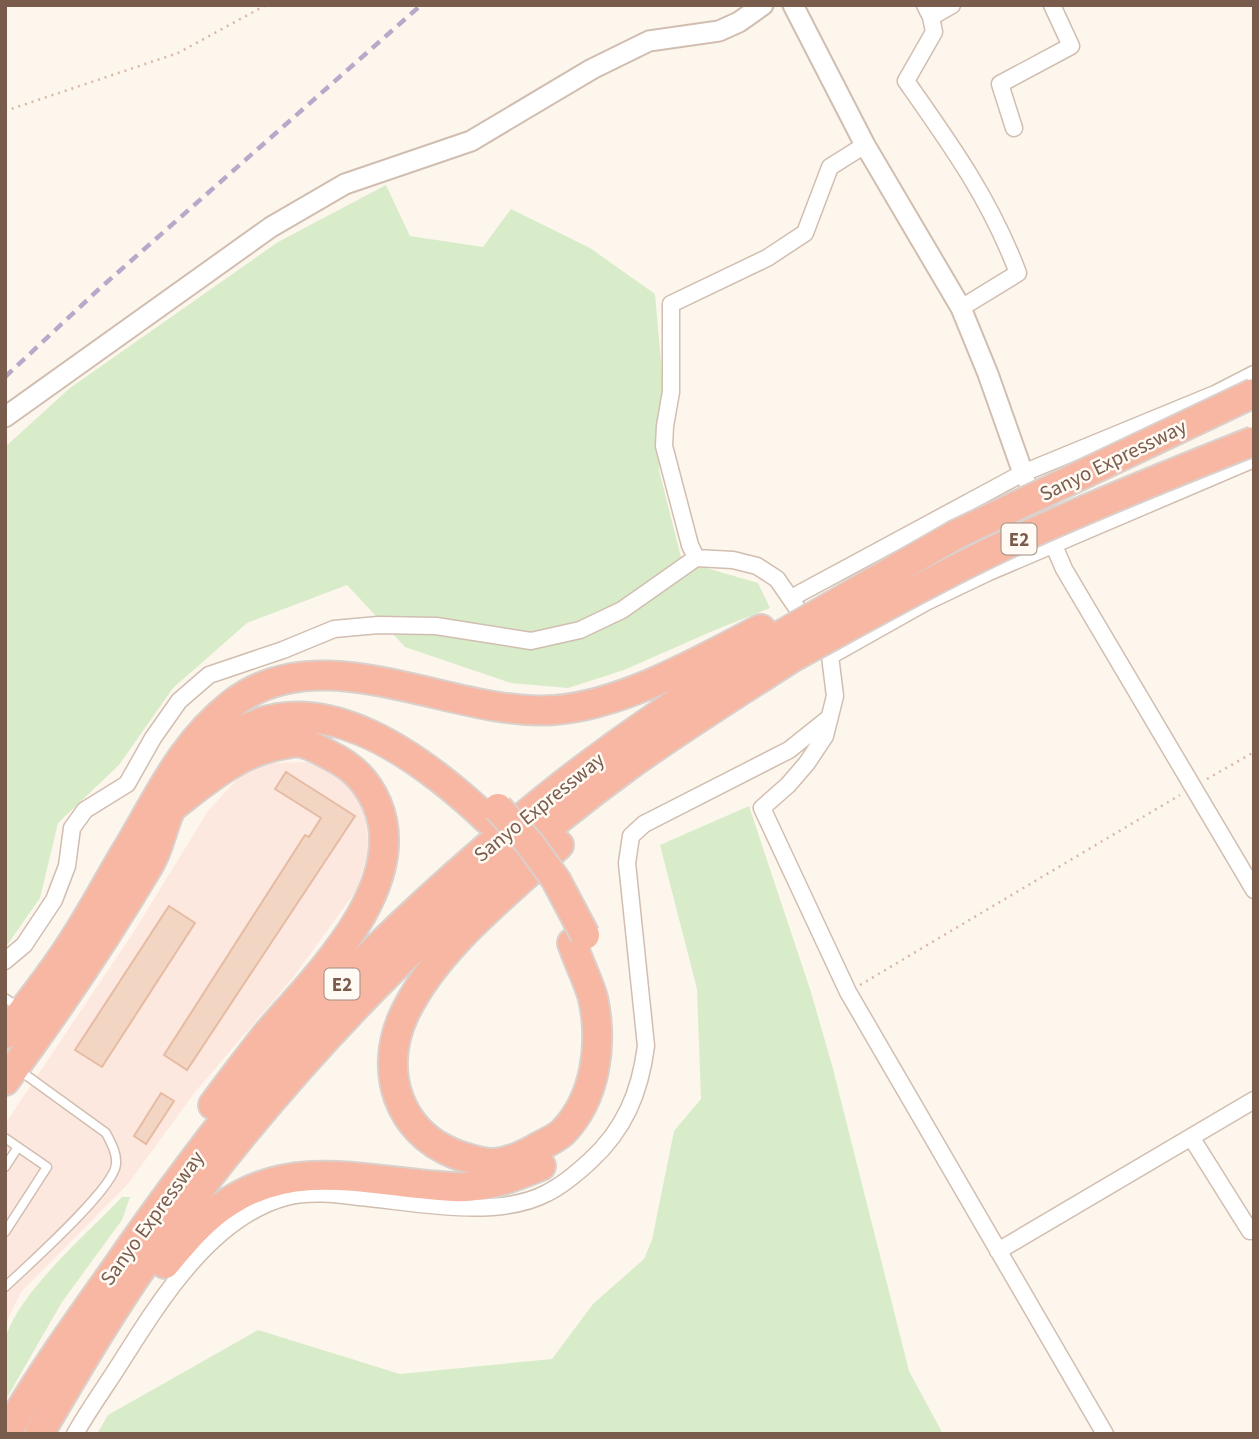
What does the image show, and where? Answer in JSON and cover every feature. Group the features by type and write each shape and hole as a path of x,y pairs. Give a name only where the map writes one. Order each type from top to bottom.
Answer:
{"highway":[{"name":"Sanyo Expressway","path":"5,1434 36,1382 169,1192 231,1110 292,1038 357,968 430,898 542,802 668,708 955,535 1254,393"},
{"name":"Sanyo Expressway","path":"39,1434 98,1333 159,1243 293,1075 373,989 460,905 626,767 700,717 782,638 910,593 998,548 1104,501 1254,441"},
{"path":"5,1034 14,1004 70,947 183,754 208,726 233,704 262,686 311,676 361,677 508,709 556,710 596,702 638,688 699,661 782,638"},
{"path":"578,939 592,997 597,1037 594,1072 583,1104 562,1134 524,1156 494,1163 463,1157 441,1149 423,1137 400,1102 392,1071 402,1019 423,982 464,934 782,638"},
{"path":"98,1333 144,1289 188,1236 229,1201 258,1186 309,1176 335,1175 456,1188 506,1180 545,1164 578,1138 605,1093 613,1048 607,996 578,939 492,814 455,768 407,735 357,710 303,701 271,703 208,726"},
{"path":"10,1074 151,862 171,808 192,777 217,747 256,724 289,716 331,720 376,737 419,762 492,814"},
{"path":"36,1382 108,1257 188,1140 248,1057 345,941 367,904 383,856 385,835 382,817 373,794 359,774 341,761 300,742 268,746 241,758 171,808"}],"street":[{"path":"5,417 271,227 345,184 471,141 592,69 649,41 719,31 763,5"},
{"path":"793,5 865,145 961,308 1023,473 1064,569 1254,890"},
{"path":"952,5 928,11 934,32 906,81 978,186 1007,244 1017,272 961,308"},
{"path":"1014,128 1000,84 1071,46 1052,5"},
{"path":"696,558 690,545 664,446 671,392 671,304 791,245 804,233 830,167 865,145"},
{"path":"791,598 1023,473 1215,394 1254,374"},
{"path":"830,656 926,602 1254,459"},
{"path":"5,961 24,945 54,900 67,866 72,828 85,810 127,784 153,738 179,701 209,675 334,629 378,625 436,626 531,641 580,630 622,610 696,558 733,560 757,566 778,579 830,656 835,695 825,736 807,764 762,808 848,992 1105,1434"},
{"path":"75,1434 156,1308 184,1272 229,1226 256,1210 285,1197 321,1193 460,1207 520,1202 556,1188 601,1151 629,1112 643,1073 646,1045 627,863 631,836 644,824 789,750 830,718"},
{"path":"998,1251 1254,1100"},
{"path":"1191,1137 1252,1232"}],"lane":[{"path":"5,1287 103,1190 116,1166 114,1149 106,1133 10,1074"},
{"path":"5,1138 47,1167 5,1232"},
{"path":"5,1167 18,1147"}],"path":[{"path":"5,111 178,53 266,5"},
{"path":"848,992 1254,752"}],"shaded area":[{"path":"308,762 337,769 355,789 366,820 369,851 356,891 292,979 195,1092 128,1184 21,1292 5,1324 5,1124 135,930 208,811 238,778 272,763"}],"green space":[{"path":"386,185 410,236 483,247 511,209 590,248 655,294 663,385 659,470 682,561 758,583 770,608 624,670 568,688 511,683 405,647 347,585 247,623 173,688 119,765 58,823 40,898 5,948 5,447 70,388 278,242"},
{"path":"749,806 810,989 832,1065 909,1371 943,1434 97,1434 108,1415 258,1330 400,1374 552,1359 593,1304 644,1259 652,1240 674,1131 701,1099 697,989 660,845"},
{"path":"122,1197 130,1197 122,1220 62,1302 5,1401 5,1343 13,1320 40,1282"}],"building":[{"path":"286,772 355,816 187,1070 164,1055 305,835 309,837 321,818 275,789"},
{"path":"169,906 195,923 102,1067 75,1050"},
{"path":"161,1093 174,1101 146,1144 134,1136"}],"railway":[{"path":"5,377 98,290 421,5"}]}
